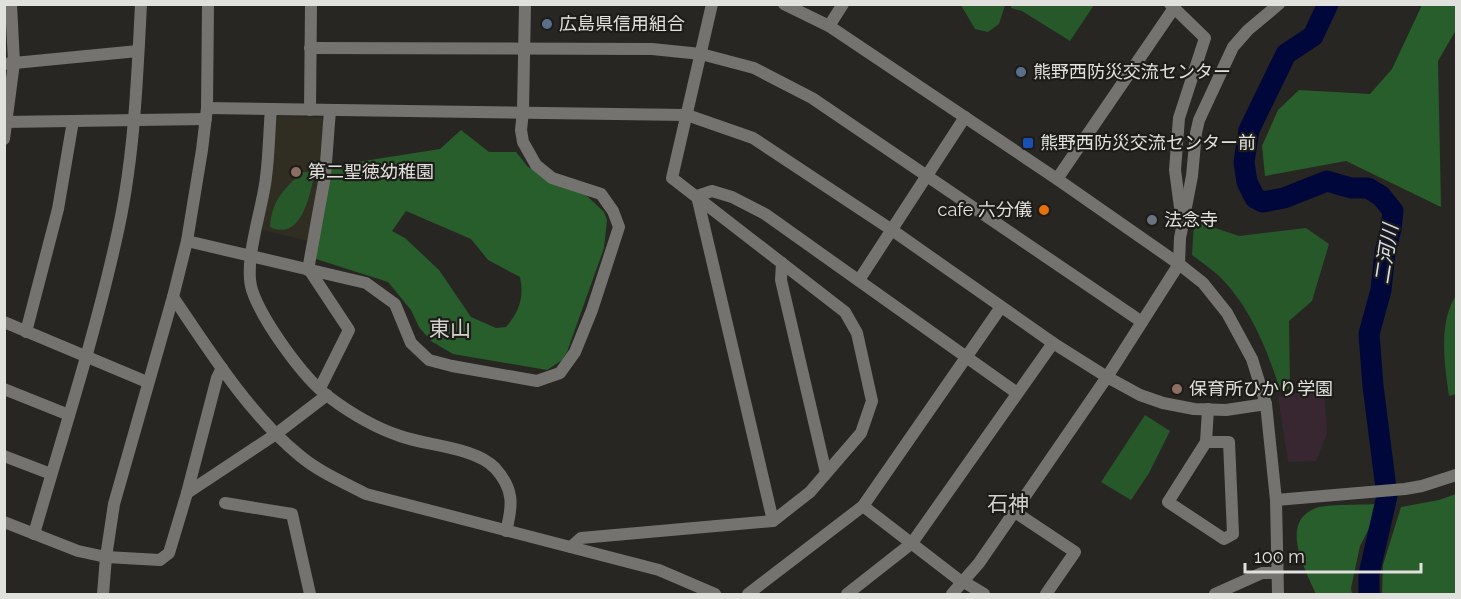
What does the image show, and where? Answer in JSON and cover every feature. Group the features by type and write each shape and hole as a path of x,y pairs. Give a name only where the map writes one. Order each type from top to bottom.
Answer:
{"street":[{"path":"4,139 11,4"},
{"path":"34,534 86,357 117,239 135,120 141,4"},
{"path":"103,594 114,504 187,241 207,113 207,4"},
{"path":"310,110 311,4"},
{"path":"187,241 366,283 394,304 411,343 429,360 537,381 560,373 575,352 588,321 619,227 613,211 601,194 552,178 536,165 523,142 521,130 525,4"},
{"path":"571,547 581,538 773,521 810,492 861,433 872,401 857,333 845,312 672,178 712,4"},
{"path":"784,4 829,26 1057,179 1203,283 1227,313 1252,359 1266,404 1276,500 1278,594"},
{"path":"829,26 843,4"},
{"path":"952,594 964,582 1015,512 1107,377 1179,264 1182,222 1192,176 1199,120 1233,47 1248,30 1279,4"},
{"path":"1057,179 1172,6 1205,39 1179,117 1175,170 1182,222"},
{"path":"310,48 652,50 701,54 754,68 812,98 1142,322"},
{"path":"9,64 138,51"},
{"path":"6,122 135,120 271,109 687,115 753,138 892,230 1053,343 1140,395 1163,403 1208,410 1226,410 1266,404"},
{"path":"271,109 267,177 251,256 251,286 260,311 323,392 357,415 400,436 474,455 494,467 507,486 512,502 506,531"},
{"path":"187,494 276,434 323,392 349,330 309,270 325,176 330,110"},
{"path":"859,280 965,117"},
{"path":"26,332 58,209 73,121"},
{"path":"697,196 712,191 732,197 765,214 1017,393"},
{"path":"697,196 773,521"},
{"path":"782,263 781,280 826,473"},
{"path":"173,297 222,368 276,434 326,475 366,494 659,570 715,594"},
{"path":"748,594 863,506 1001,307"},
{"path":"4,322 147,382"},
{"path":"847,594 912,543 1053,343"},
{"path":"4,522 78,551 106,557 160,560 169,553 217,378 222,368"},
{"path":"4,389 69,415"},
{"path":"1206,442 1229,442 1233,534 1224,539 1168,502 1206,442 1208,410"},
{"path":"4,456 51,474"},
{"path":"1276,500 1405,489 1456,475"},
{"path":"225,503 292,514 309,594"},
{"path":"863,506 964,582 984,594"},
{"path":"1015,512 1075,552 1047,594"},
{"path":"1215,594 1262,573 1278,573"}],"shaded area":[{"name":"第二聖徳幼稚園","path":"280,116 321,117 325,123 309,241 262,230 269,186 274,120"},
{"path":"1324,388 1327,433 1316,461 1288,462 1278,397"}],"green space":[{"path":"1011,4 1094,5 1070,41 1022,11 1011,8"},
{"path":"961,5 1005,5 999,24 988,32 975,29"},
{"path":"1422,5 1456,5 1456,30 1438,61 1441,207 1346,161 1265,176 1262,146 1278,110 1299,90 1370,94 1392,69"},
{"path":"461,130 489,152 516,152 528,167 587,196 604,212 607,220 604,248 567,352 562,360 547,370 453,354 431,341 419,327 411,310 388,282 313,258 332,166 440,149","holes":["406,211 471,239 488,260 520,277 520,304 506,327 496,328 471,317 439,270 405,238 392,231"]},
{"path":"302,172 315,172 303,213 290,228 281,230 270,227 276,202 284,190"},
{"path":"1194,221 1239,236 1306,228 1329,244 1312,301 1289,321 1290,389 1280,390 1263,344 1239,300 1218,275 1192,255"},
{"path":"1455,297 1456,394 1449,396 1444,346 1446,320"},
{"path":"1145,415 1170,431 1149,473 1131,500 1101,482"},
{"path":"1456,494 1456,594 1382,594 1383,565 1401,507 1439,500"},
{"path":"1377,504 1379,509 1360,546 1351,588 1352,594 1316,594 1298,548 1299,524 1305,515 1321,507"}],"waterway":[{"name":"二河川","path":"1328,4 1313,36 1286,54 1249,130 1244,162 1247,182 1255,198 1263,202 1284,198 1327,181 1351,188 1368,188 1381,196 1393,211 1381,290 1369,334 1387,496 1369,574 1369,594"}],"place":[{"name":"広島県信用組合","path":"547,24"},
{"name":"熊野西防災交流センター","path":"1021,72"},
{"name":"熊野西防災交流センター前","path":"1028,143"},
{"name":"第二聖徳幼稚園","path":"296,172"},
{"name":"cafe 六分儀","path":"1044,210"},
{"name":"法念寺","path":"1152,220"},
{"name":"保育所ひかり学園","path":"1177,389"}],"district":[{"name":"東山","path":"450,329"},
{"name":"石神","path":"1008,504"}]}
